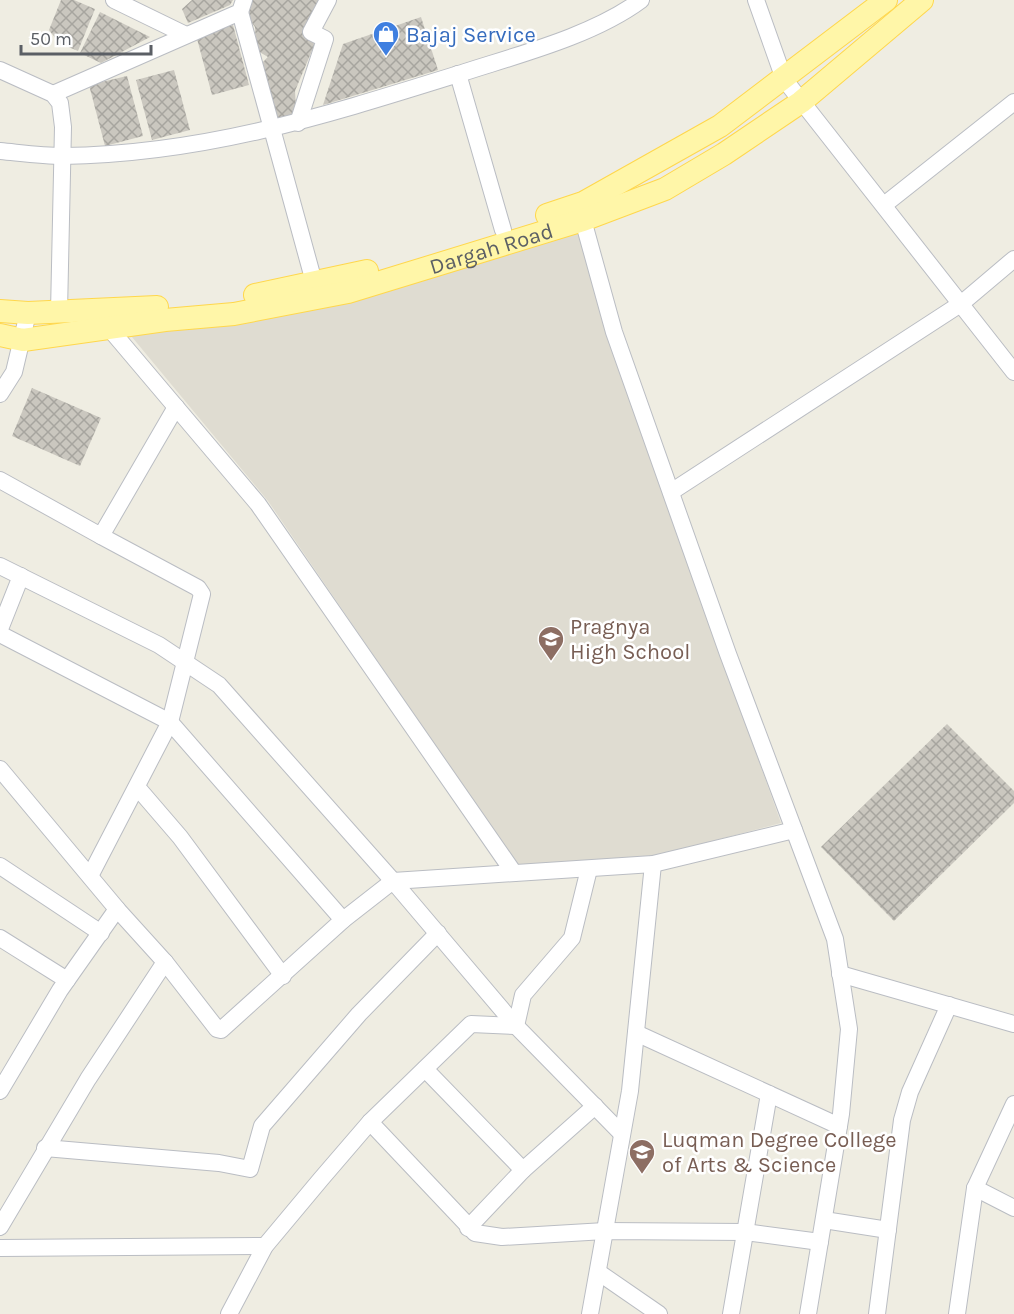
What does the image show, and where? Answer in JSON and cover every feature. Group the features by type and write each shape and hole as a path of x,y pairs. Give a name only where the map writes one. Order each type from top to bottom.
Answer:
{"main road":[{"name":"Dargah Road","path":"0,311 28,313 109,311 227,301 359,273 503,230 583,203 720,126 886,0"},
{"name":"Dargah Road","path":"0,335 23,340 234,314 348,292 583,220 665,189 723,154 801,102 922,0"}],"street":[{"path":"114,0 186,35"},
{"path":"298,123 325,39 311,32 328,0"},
{"path":"0,151 62,156 164,150 270,130 549,45 624,12 641,0"},
{"path":"756,0 784,79 1014,372"},
{"path":"53,94 186,35 242,6 270,130 314,282"},
{"path":"0,70 53,94 60,103 62,156 59,312"},
{"path":"458,74 503,230"},
{"path":"884,205 1014,102"},
{"path":"583,220 614,332 835,939 849,1029 839,1126 808,1314"},
{"path":"671,492 962,303 1014,259"},
{"path":"0,394 14,372 28,313"},
{"path":"109,328 258,504 514,873"},
{"path":"101,536 176,407"},
{"path":"0,480 202,592 170,722 90,876"},
{"path":"0,566 159,645 219,685 393,881 516,1026 622,1134"},
{"path":"0,629 21,576"},
{"path":"0,634 170,722 343,920"},
{"path":"0,769 117,909 165,962 219,1030 223,1030 343,920 393,881 653,864 794,830"},
{"path":"137,787 180,837 283,975"},
{"path":"590,1314 622,1134 636,1033 653,864"},
{"path":"0,867 100,933"},
{"path":"516,1026 523,995 572,938 589,869"},
{"path":"0,1091 67,980 117,909"},
{"path":"45,1148 219,1163 250,1169 262,1126 359,1014 438,933"},
{"path":"0,938 67,980"},
{"path":"0,1227 45,1148 165,962"},
{"path":"840,974 1014,1024"},
{"path":"877,1314 906,1106 949,1005"},
{"path":"228,1314 265,1246 370,1122 471,1024 516,1026"},
{"path":"636,1033 839,1126"},
{"path":"425,1069 524,1170"},
{"path":"731,1314 769,1094"},
{"path":"957,1314 975,1188 1014,1104"},
{"path":"468,1228 524,1170 595,1106"},
{"path":"370,1122 475,1233 502,1237 605,1231 745,1232 820,1242"},
{"path":"975,1188 1014,1208"},
{"path":"824,1220 888,1230"},
{"path":"0,1248 265,1246"},
{"path":"598,1272 659,1314"}],"shaded area":[{"name":"Pragnya High School","path":"577,226 605,330 781,823 652,857 517,865 268,501 127,331"}],"building":[{"path":"61,0 74,0 95,9 78,51 59,43 49,30"},
{"path":"192,0 233,0 230,5 188,23 182,9"},
{"path":"251,0 319,0 304,36 316,41 295,91 296,108 290,119 276,122 262,63 268,57 256,50 255,27 245,14"},
{"path":"100,12 150,37 101,63 80,53"},
{"name":"Bajaj Service","path":"421,17 438,70 323,105 343,44"},
{"path":"233,25 249,85 212,95 196,35"},
{"path":"174,70 190,130 152,140 136,80"},
{"path":"127,76 143,136 105,146 89,85"},
{"path":"32,388 101,418 80,466 12,436"},
{"path":"947,724 1014,791 1014,803 894,921 821,847"}],"place":[{"name":"Bajaj Service","path":"386,57"},
{"name":"Pragnya High School","path":"551,662"},
{"name":"Luqman Degree College of Arts & Science","path":"642,1175"}]}
